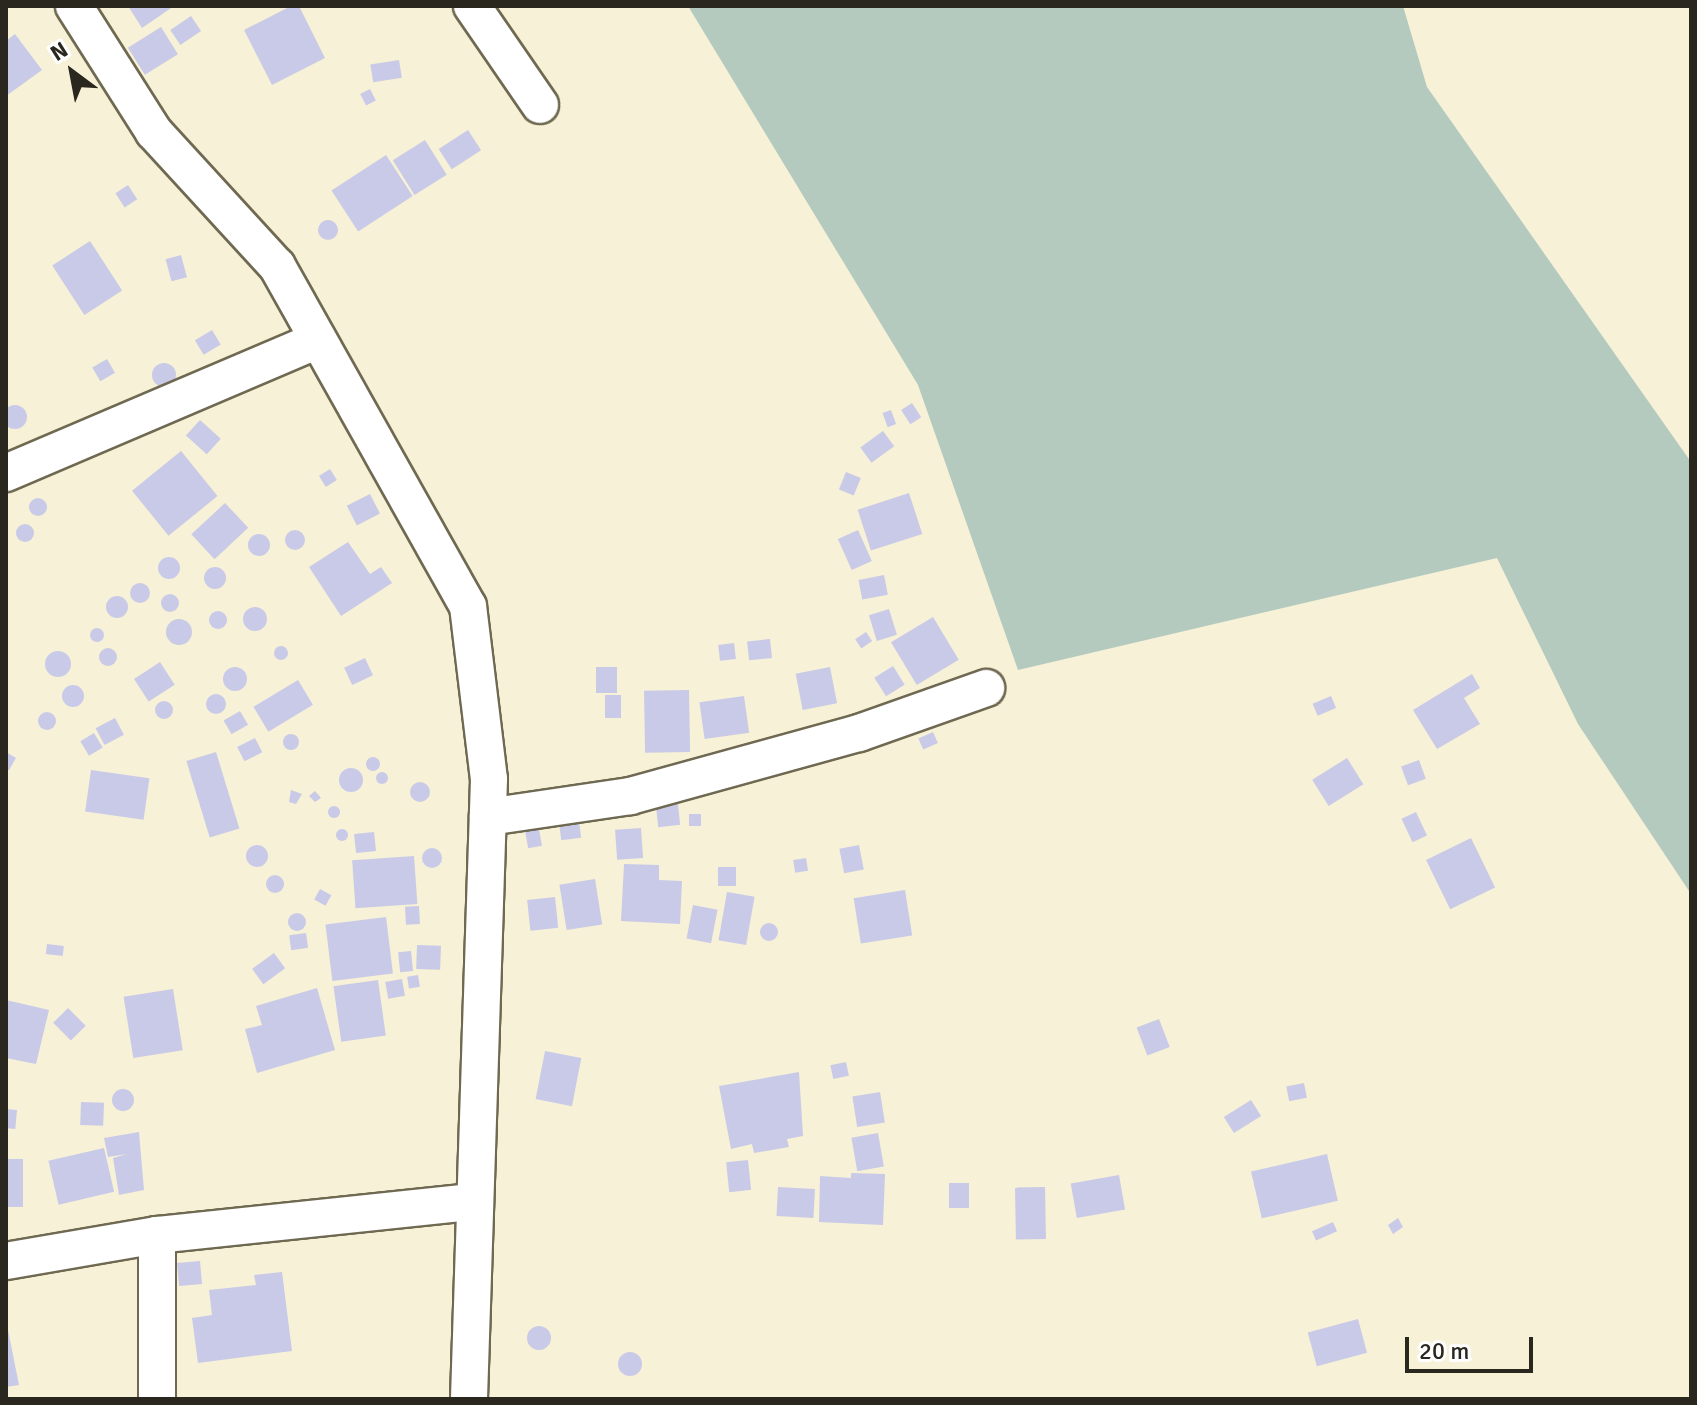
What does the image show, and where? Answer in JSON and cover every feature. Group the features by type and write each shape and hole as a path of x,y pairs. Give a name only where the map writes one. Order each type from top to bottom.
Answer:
{"street":[{"path":"74,6 154,132 277,266 468,606 489,779 469,1399"},
{"path":"472,6 540,105"},
{"path":"6,473 318,340"},
{"path":"488,817 630,796 859,733 986,688"},
{"path":"6,1261 157,1235 473,1202"},
{"path":"157,1235 157,1399"}],"green space":[{"path":"688,6 1403,6 1427,87 1691,462 1691,894 1578,724 1497,558 1018,670 918,385"}],"building":[{"path":"128,6 174,6 142,28"},
{"path":"291,6 299,6 325,58 272,85 244,30"},
{"path":"191,16 201,31 180,45 170,30"},
{"path":"161,27 178,54 145,75 128,48"},
{"path":"15,34 42,70 6,96 6,41"},
{"path":"399,60 402,78 373,82 370,65"},
{"path":"370,89 376,101 366,106 360,94"},
{"path":"468,130 481,150 452,169 439,149"},
{"path":"425,140 447,175 415,195 393,160"},
{"path":"386,155 413,196 358,231 331,190"},
{"path":"128,185 137,199 125,207 115,193"},
{"path":"324,220 332,220 338,230 332,240 324,240 318,234 318,226"},
{"path":"90,241 122,290 84,315 52,266"},
{"path":"181,255 187,277 171,281 166,259"},
{"path":"212,330 221,345 204,355 195,340"},
{"path":"107,359 115,373 100,381 92,368"},
{"path":"164,363 172,367 176,375 172,383 164,387 156,383 152,375 156,367"},
{"path":"912,403 921,417 910,424 901,410"},
{"path":"15,405 24,408 27,417 24,426 15,429 6,426 3,417 6,408"},
{"path":"891,410 896,424 888,427 883,413"},
{"path":"200,420 221,439 207,454 186,436"},
{"path":"883,431 894,446 872,463 860,447"},
{"path":"181,451 218,496 169,536 132,491"},
{"path":"330,469 337,480 326,487 319,476"},
{"path":"846,472 861,478 854,496 839,490"},
{"path":"909,493 922,534 871,551 858,510"},
{"path":"370,494 380,514 357,525 347,506"},
{"path":"38,498 47,507 38,516 29,507"},
{"path":"225,503 248,528 215,559 191,534"},
{"path":"21,524 29,524 34,533 32,540 21,542 16,537 16,529"},
{"path":"295,530 302,533 305,540 302,547 295,550 288,547 285,540 288,533"},
{"path":"858,530 872,561 852,570 838,539"},
{"path":"255,534 263,534 270,545 263,556 255,556 248,549 248,541"},
{"path":"348,542 370,574 381,567 392,583 341,616 309,567"},
{"path":"165,557 173,557 180,568 173,579 165,579 158,572 158,564"},
{"path":"215,567 223,570 226,578 223,586 215,589 207,586 204,578 207,570"},
{"path":"884,575 888,595 862,600 858,580"},
{"path":"136,583 144,583 150,593 144,603 136,603 130,597 130,589"},
{"path":"170,594 179,603 170,612 161,603"},
{"path":"117,596 128,607 117,618 106,607"},
{"path":"255,607 264,610 267,619 264,628 255,631 246,628 243,619 246,610"},
{"path":"889,609 897,635 877,641 869,615"},
{"path":"218,611 227,620 218,629 209,620"},
{"path":"933,617 959,660 917,685 891,642"},
{"path":"179,619 188,623 192,632 188,641 179,645 170,641 166,632 170,623"},
{"path":"97,628 104,635 97,642 90,635"},
{"path":"866,632 872,641 861,648 855,639"},
{"path":"770,639 772,658 749,660 747,641"},
{"path":"734,643 736,659 720,661 718,645"},
{"path":"281,646 288,653 281,660 274,653"},
{"path":"108,648 115,650 115,664 108,666 101,664 99,657 101,650"},
{"path":"58,651 67,655 71,664 67,673 58,677 49,673 45,664 49,655"},
{"path":"365,658 373,675 352,685 344,668"},
{"path":"160,662 175,685 149,702 134,679"},
{"path":"893,666 905,685 886,696 874,678"},
{"path":"235,667 244,670 247,679 244,688 235,691 226,688 223,679 226,670"},
{"path":"596,667 617,667 617,693 596,693"},
{"path":"830,667 837,703 803,710 796,674"},
{"path":"1472,674 1480,688 1464,698 1480,724 1437,749 1413,710"},
{"path":"298,680 313,705 268,732 253,707"},
{"path":"73,685 84,696 73,707 62,696"},
{"path":"689,690 690,752 645,753 644,691"},
{"path":"216,694 223,697 226,704 223,711 216,714 209,711 206,704 209,697"},
{"path":"605,695 621,695 621,718 605,718"},
{"path":"744,696 749,733 705,739 699,702"},
{"path":"1331,696 1336,708 1318,716 1313,704"},
{"path":"164,701 173,710 164,719 155,710"},
{"path":"240,711 248,725 232,734 224,720"},
{"path":"47,712 56,721 47,730 38,721"},
{"path":"115,718 124,735 104,745 96,728"},
{"path":"933,732 938,743 923,749 918,739"},
{"path":"94,733 103,748 89,756 80,741"},
{"path":"291,734 297,736 297,748 291,750 285,748 283,742 285,736"},
{"path":"255,738 262,752 244,761 237,747"},
{"path":"6,752 16,758 9,770 6,770"},
{"path":"216,752 239,829 210,838 186,761"},
{"path":"373,757 380,764 373,771 366,764"},
{"path":"1347,758 1363,784 1329,806 1312,780"},
{"path":"1419,760 1426,779 1408,785 1401,766"},
{"path":"351,768 359,772 363,780 359,788 351,792 343,788 339,780 343,772"},
{"path":"91,770 149,778 144,820 85,812"},
{"path":"382,772 388,778 382,784 376,778"},
{"path":"416,782 424,782 430,792 424,802 416,802 410,796 410,788"},
{"path":"291,790 302,794 296,804 289,802"},
{"path":"315,791 321,798 315,802 309,796"},
{"path":"677,795 680,825 658,827 655,797"},
{"path":"334,806 340,812 334,818 328,812"},
{"path":"1416,812 1427,836 1412,842 1401,819"},
{"path":"689,814 701,814 701,826 689,826"},
{"path":"579,821 581,838 561,840 559,823"},
{"path":"641,828 643,858 617,860 615,830"},
{"path":"539,829 542,846 528,848 525,831"},
{"path":"337,830 347,830 347,840 337,840"},
{"path":"374,832 376,851 356,853 354,834"},
{"path":"1471,838 1495,887 1450,909 1426,860"},
{"path":"257,845 265,848 268,856 265,864 257,867 249,864 246,856 249,848"},
{"path":"859,845 864,870 844,873 839,849"},
{"path":"432,848 439,851 442,858 439,865 432,868 425,865 422,858 425,851"},
{"path":"414,856 417,904 355,908 352,860"},
{"path":"806,858 808,871 795,873 793,860"},
{"path":"624,864 659,865 659,880 682,881 680,924 621,921"},
{"path":"718,867 736,867 736,886 718,886"},
{"path":"275,875 284,884 275,893 266,884"},
{"path":"595,879 602,924 567,930 559,885"},
{"path":"320,889 331,895 326,906 314,899"},
{"path":"905,890 912,935 861,944 854,898"},
{"path":"727,892 755,897 746,945 718,940"},
{"path":"555,897 558,928 530,931 527,900"},
{"path":"693,905 718,910 711,943 687,938"},
{"path":"419,906 420,924 406,925 405,907"},
{"path":"297,913 306,922 297,931 288,922"},
{"path":"386,917 393,974 332,981 325,924"},
{"path":"769,923 778,932 769,941 760,932"},
{"path":"306,933 308,948 291,950 289,935"},
{"path":"47,944 64,946 63,956 46,954"},
{"path":"417,945 441,946 440,970 416,969"},
{"path":"411,951 413,971 400,972 398,952"},
{"path":"274,953 285,968 263,984 252,969"},
{"path":"418,975 420,987 409,989 407,977"},
{"path":"402,979 405,996 388,999 385,982"},
{"path":"378,980 386,1035 341,1042 333,986"},
{"path":"317,988 335,1050 257,1073 245,1029 262,1025 256,1006"},
{"path":"173,989 183,1050 133,1058 124,997"},
{"path":"6,1000 49,1010 36,1064 6,1058"},
{"path":"68,1008 86,1026 71,1041 53,1023"},
{"path":"1159,1019 1170,1047 1147,1056 1137,1028"},
{"path":"545,1051 581,1058 572,1106 536,1099"},
{"path":"846,1062 849,1076 833,1079 830,1065"},
{"path":"799,1072 803,1136 787,1139 789,1147 754,1153 752,1144 731,1149 719,1086"},
{"path":"1304,1083 1307,1098 1289,1101 1286,1086"},
{"path":"123,1089 131,1092 134,1100 131,1108 123,1111 115,1108 112,1100 115,1092"},
{"path":"880,1092 885,1123 857,1127 852,1096"},
{"path":"1251,1100 1261,1116 1234,1133 1224,1117"},
{"path":"81,1102 104,1103 103,1126 80,1125"},
{"path":"6,1109 17,1110 15,1129 6,1128"},
{"path":"139,1132 144,1190 119,1195 113,1158 127,1154 108,1157 104,1138"},
{"path":"878,1133 884,1166 857,1171 851,1138"},
{"path":"104,1148 114,1192 59,1205 48,1161"},
{"path":"1327,1154 1338,1201 1262,1218 1251,1172"},
{"path":"6,1159 23,1159 23,1207 6,1207"},
{"path":"748,1160 751,1190 729,1192 726,1162"},
{"path":"851,1173 885,1174 883,1225 819,1222 820,1176 851,1178"},
{"path":"1119,1175 1125,1209 1077,1218 1071,1184"},
{"path":"949,1183 969,1183 969,1208 949,1208"},
{"path":"778,1187 815,1189 813,1218 776,1216"},
{"path":"1045,1187 1046,1239 1016,1240 1015,1188"},
{"path":"1398,1218 1403,1227 1393,1234 1388,1225"},
{"path":"1333,1222 1337,1231 1316,1240 1312,1231"},
{"path":"200,1261 202,1284 179,1286 177,1263"},
{"path":"282,1272 292,1351 198,1363 192,1318 212,1315 209,1290 256,1285 254,1275"},
{"path":"1358,1319 1367,1353 1317,1366 1308,1332"},
{"path":"6,1320 19,1385 6,1387"},
{"path":"539,1326 550,1333 551,1338 544,1349 539,1350 528,1343 527,1338 534,1327"},
{"path":"630,1352 639,1355 642,1364 639,1373 630,1376 621,1373 618,1364 621,1355"}]}
